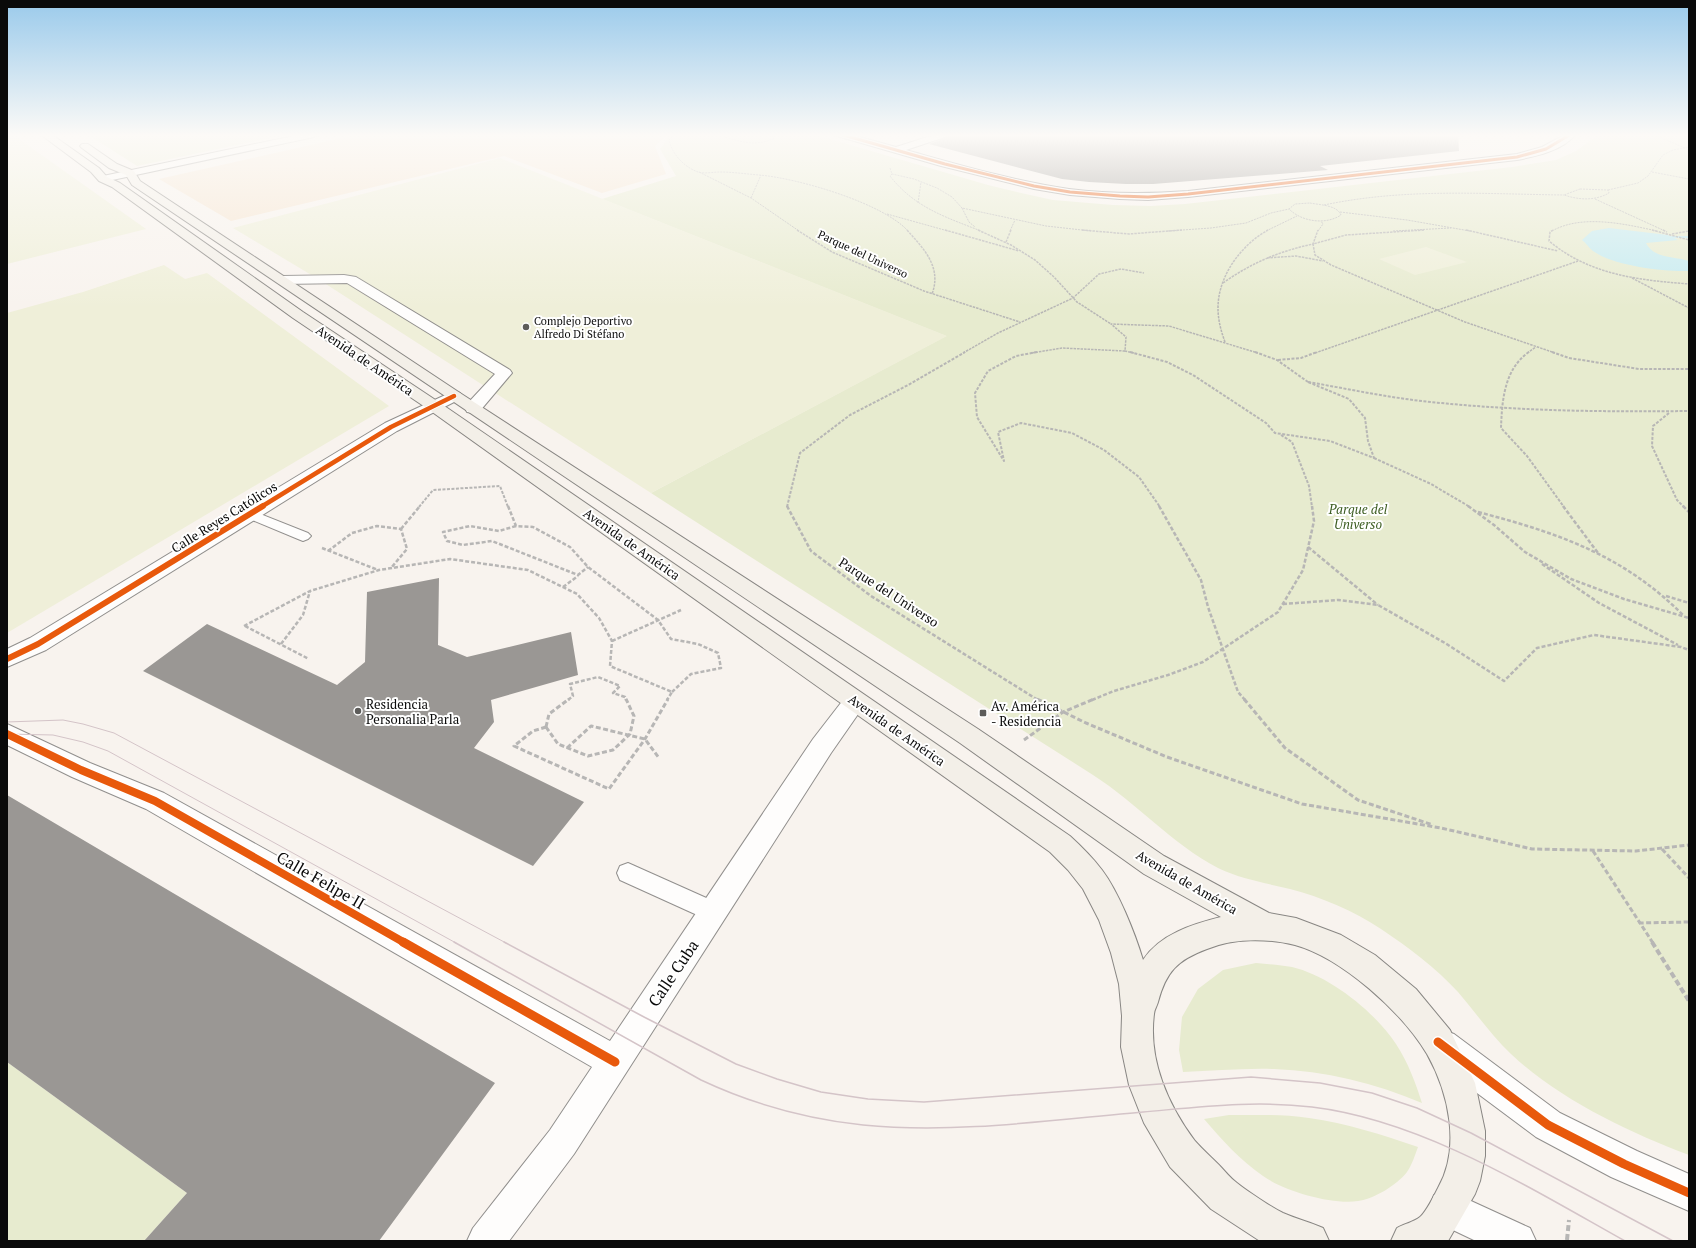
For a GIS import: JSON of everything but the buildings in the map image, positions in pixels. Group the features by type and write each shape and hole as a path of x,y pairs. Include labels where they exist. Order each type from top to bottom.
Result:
{"main road":[{"name":"Avenida de América","path":"126,192 298,315 434,406 811,668 1060,844 1078,861 1093,880 1112,916 1126,953 1135,984 1138,1016 1137,1047 1146,1085 1156,1111 1164,1124 1183,1154 1224,1196 1279,1234 1310,1241"},
{"name":"Avenida de América","path":"150,192 454,396 963,731 1154,866 1264,926"},
{"name":"Avenida de América","path":"1138,1016 1148,980 1158,964 1169,952 1186,942 1223,930 1264,926 1296,932 1330,945 1364,965 1405,1000 1438,1042 1458,1083 1468,1131 1462,1181 1433,1230"}],"street":[{"path":"1074,192 1148,197 1206,192"},
{"path":"283,280 351,280 504,372 473,408"},
{"name":"Calle Reyes Católicos","path":"7,659 38,644 391,427 454,396"},
{"name":"Calle Cuba","path":"486,1241 562,1142 816,756 855,700"},
{"name":"Calle Felipe II","path":"7,734 81,770 155,801 615,1062"},
{"path":"1438,1042 1548,1125 1624,1164 1689,1193"},
{"path":"1433,1230 1517,1241"}],"lane":[{"path":"250,514 303,536"},
{"path":"628,873 714,912"}],"path":[{"path":"751,198 754,192"},
{"path":"833,192 884,214 1021,252"},
{"path":"904,192 918,203 959,223 1006,242 1050,272 1078,303 1111,324 1126,337 1125,351"},
{"path":"918,203 920,192"},
{"path":"1324,205 1347,199 1431,192"},
{"path":"1444,192 1564,195 1574,198 1595,199 1671,234 1689,231"},
{"path":"1564,195 1570,192"},
{"path":"1595,199 1606,195 1609,192"},
{"path":"1340,212 1341,215 1336,219 1321,220 1297,216 1289,210 1290,207 1302,203 1324,205 1340,212 1407,220 1451,228 1559,251 1578,261 1611,273 1662,282 1689,284"},
{"path":"962,208 969,222 977,229"},
{"path":"884,214 905,228 928,254 935,274 935,286 932,294"},
{"path":"1225,342 1219,326 1219,302 1221,285 1229,268 1240,252 1255,238 1297,216"},
{"path":"1006,242 1015,220"},
{"path":"1321,220 1323,224 1317,232 1313,244 1315,255 1365,280 1472,325 1569,358 1639,369 1689,369"},
{"path":"1559,251 1549,241 1550,232 1561,226 1593,222 1630,225 1671,234 1689,240"},
{"path":"1221,285 1234,274 1265,258 1289,249 1313,244 1326,238 1362,233 1451,228"},
{"path":"1265,258 1296,256 1326,261"},
{"path":"1277,360 1301,358 1578,261"},
{"path":"1628,276 1689,308"},
{"path":"1111,324 1169,326 1225,342 1277,360 1308,382 1349,399 1365,418 1368,441 1374,458"},
{"path":"1536,347 1524,354 1514,366 1506,385 1502,407 1501,428 1527,456 1598,552"},
{"path":"1308,382 1430,402 1618,412 1689,411"},
{"path":"1672,412 1664,416 1653,426 1652,446 1677,500 1689,512"},
{"path":"1278,434 1330,441 1374,458 1431,484 1476,512 1494,525 1525,552 1599,603 1689,650"},
{"path":"401,529 433,490 500,486 516,526"},
{"path":"1476,512 1542,529 1598,552 1641,578 1666,596 1684,617"},
{"path":"328,551 352,534 377,526 401,529"},
{"path":"546,727 533,731 514,746 609,789 645,739 672,692 691,674 721,668 718,653 698,644 671,639 658,620 588,567 570,548 533,527 516,526 499,531 470,526 443,532 447,541 463,545 492,541 578,575"},
{"path":"391,568 407,549 401,529"},
{"path":"316,546 379,570"},
{"path":"1308,546 1378,605 1445,643 1504,682 1538,648 1594,635 1681,647"},
{"path":"1525,552 1571,579 1624,599 1689,618"},
{"path":"308,659 244,626 310,591 379,570 450,559 528,570 576,594 600,618 612,641 610,666 672,692"},
{"path":"563,587 588,567"},
{"path":"281,644 303,615 310,591"},
{"path":"1666,596 1689,603"},
{"path":"1283,604 1338,600 1378,605"},
{"path":"612,641 681,610"},
{"path":"598,677 620,686 612,693 625,697 634,716 630,734 613,750 588,756 558,744 546,727 549,714 573,696 570,684 598,677"},
{"path":"567,748 591,726 630,734 645,739 659,758"},
{"path":"1662,848 1689,878"},
{"path":"1593,850 1689,1001"},
{"path":"1640,923 1689,922"},
{"path":"1567,1240 1569,1220"}],"green space":[{"path":"7,192 94,192 146,229 7,264"},
{"path":"369,192 586,192 947,336 651,493 318,279 233,228"},
{"name":"Parque del Universo","path":"624,192 1018,192 1053,200 1113,205 1151,206 1185,204 1289,192 1689,192 1689,1155 1619,1125 1572,1100 1550,1086 1504,1047 1458,992 1431,966 1381,929 1360,916 1325,900 1302,892 1235,875 1218,868 1201,858 1185,847 1125,798 1093,775 651,493 946,336 602,199"},
{"path":"1426,247 1467,262 1415,275 1379,259"},
{"path":"164,265 185,279 207,273 389,406 7,633 7,313 83,292"},
{"path":"1256,963 1292,967 1307,972 1336,987 1364,1008 1387,1032 1396,1044 1411,1073 1422,1103 1368,1084 1312,1072 1274,1069 1240,1069 1183,1072 1179,1050 1182,1017 1198,989 1223,970"},
{"path":"7,1062 187,1193 144,1241 7,1241"},
{"path":"1229,1115 1279,1115 1323,1120 1364,1130 1418,1147 1407,1172 1385,1191 1358,1201 1347,1202 1322,1199 1295,1192 1272,1182 1263,1176 1232,1149 1204,1119"}],"sand":[{"path":"182,192 352,192 231,221"}],"water":[{"path":"1609,228 1668,235 1678,240 1646,243 1654,252 1689,261 1689,271 1653,269 1613,261 1593,251 1582,240 1592,231"}],"waterway":[{"path":"1673,237 1689,237"}],"tram line":[{"path":"7,722 63,720 114,733 506,943"},
{"path":"7,734 53,735 83,742 108,751 456,943"},
{"path":"454,942 701,1080 720,1089 780,1109 821,1119 863,1125 933,1128 1003,1125 1227,1105 1269,1104 1312,1107 1353,1114 1394,1126 1434,1141 1513,1179 1625,1241"},
{"path":"504,942 644,1017 736,1064 777,1079 821,1092 868,1099 924,1102 1251,1077 1320,1083 1372,1093 1417,1108 1471,1133 1673,1241"}],"cycle path":[{"path":"1073,192 1148,197 1204,192"},
{"path":"7,659 38,644 391,427 454,396"},
{"path":"7,734 81,770 155,801 615,1062"},
{"path":"1438,1042 1548,1125 1624,1164 1689,1193"}],"place":[{"name":"Complejo Deportivo Alfredo Di Stéfano","path":"526,327"},
{"name":"Residencia Personalia Parla","path":"358,711"},
{"name":"Av. América - Residencia","path":"983,713"}]}
